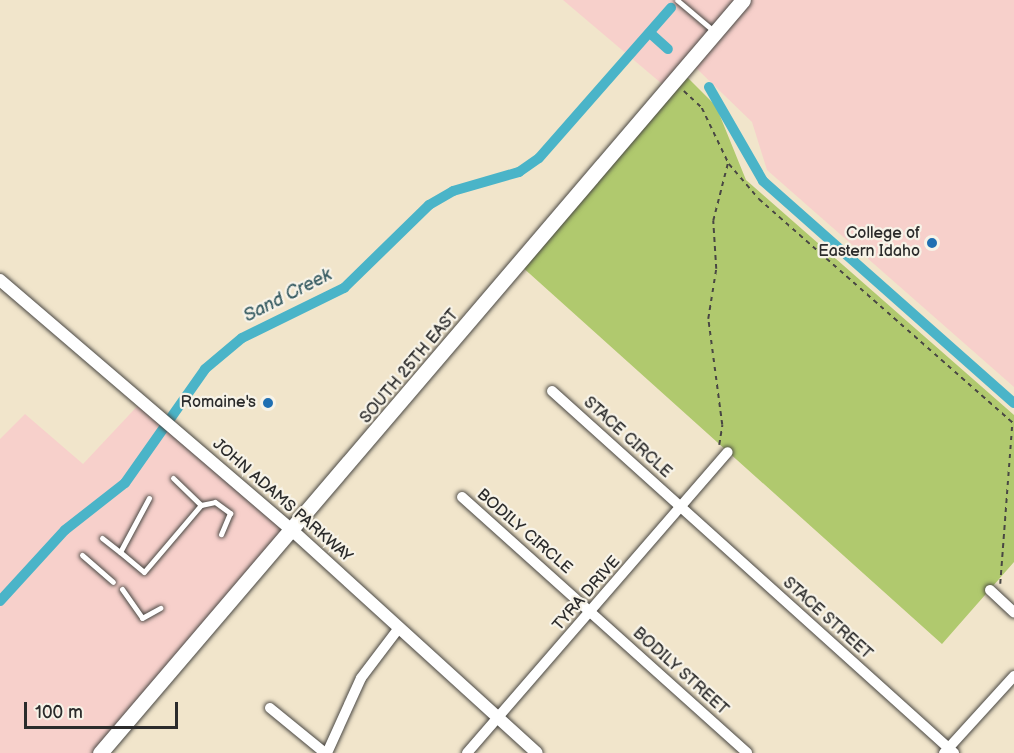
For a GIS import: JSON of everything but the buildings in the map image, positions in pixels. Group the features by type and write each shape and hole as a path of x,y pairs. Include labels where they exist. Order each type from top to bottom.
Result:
{"main road":[{"name":"SOUTH 25TH EAST","path":"100,753 294,532 743,0"}],"street":[{"name":"JOHN ADAMS PARKWAY","path":"0,280 294,532 537,753"},
{"name":"STACE CIRCLE","path":"552,391 681,506"},
{"name":"TYRA DRIVE","path":"466,753 592,612 681,506 723,448"},
{"name":"BODILY CIRCLE","path":"462,497 592,612"},
{"name":"STACE STREET","path":"681,506 949,751"},
{"path":"990,590 1014,612"},
{"name":"BODILY STREET","path":"592,612 747,753"},
{"path":"270,708 326,753 361,678 399,628"},
{"path":"949,751 1014,676"}],"lane":[{"path":"677,0 716,33"},
{"path":"173,478 201,505"},
{"path":"120,552 149,498"},
{"path":"102,538 144,572 201,505 214,502 230,513 221,534"},
{"path":"82,555 113,582"},
{"path":"122,589 142,618 160,608"}],"path":[{"path":"673,82 702,108 728,162 759,200 1013,423 1000,584"},
{"path":"723,448 708,319 716,269 713,221 728,162"}],"shaded area":[{"path":"563,0 743,0 668,89"},
{"name":"College of Eastern Idaho","path":"748,0 1014,0 1014,387 767,170 752,122 695,67"},
{"path":"144,399 294,532 100,753 0,753 0,439 25,414 83,464"}],"green space":[{"path":"682,72 716,106 746,180 1014,415 1014,562 942,644 520,265"}],"waterway":[{"name":"Sand Creek","path":"0,601 65,530 125,483 205,369 242,338 344,288 429,205 453,191 519,172 539,158 671,8"},
{"path":"650,33 668,49"},
{"path":"709,87 763,181 1014,403"}],"place":[{"name":"College of Eastern Idaho","path":"932,243"},
{"name":"Romaine's","path":"268,403"}]}
